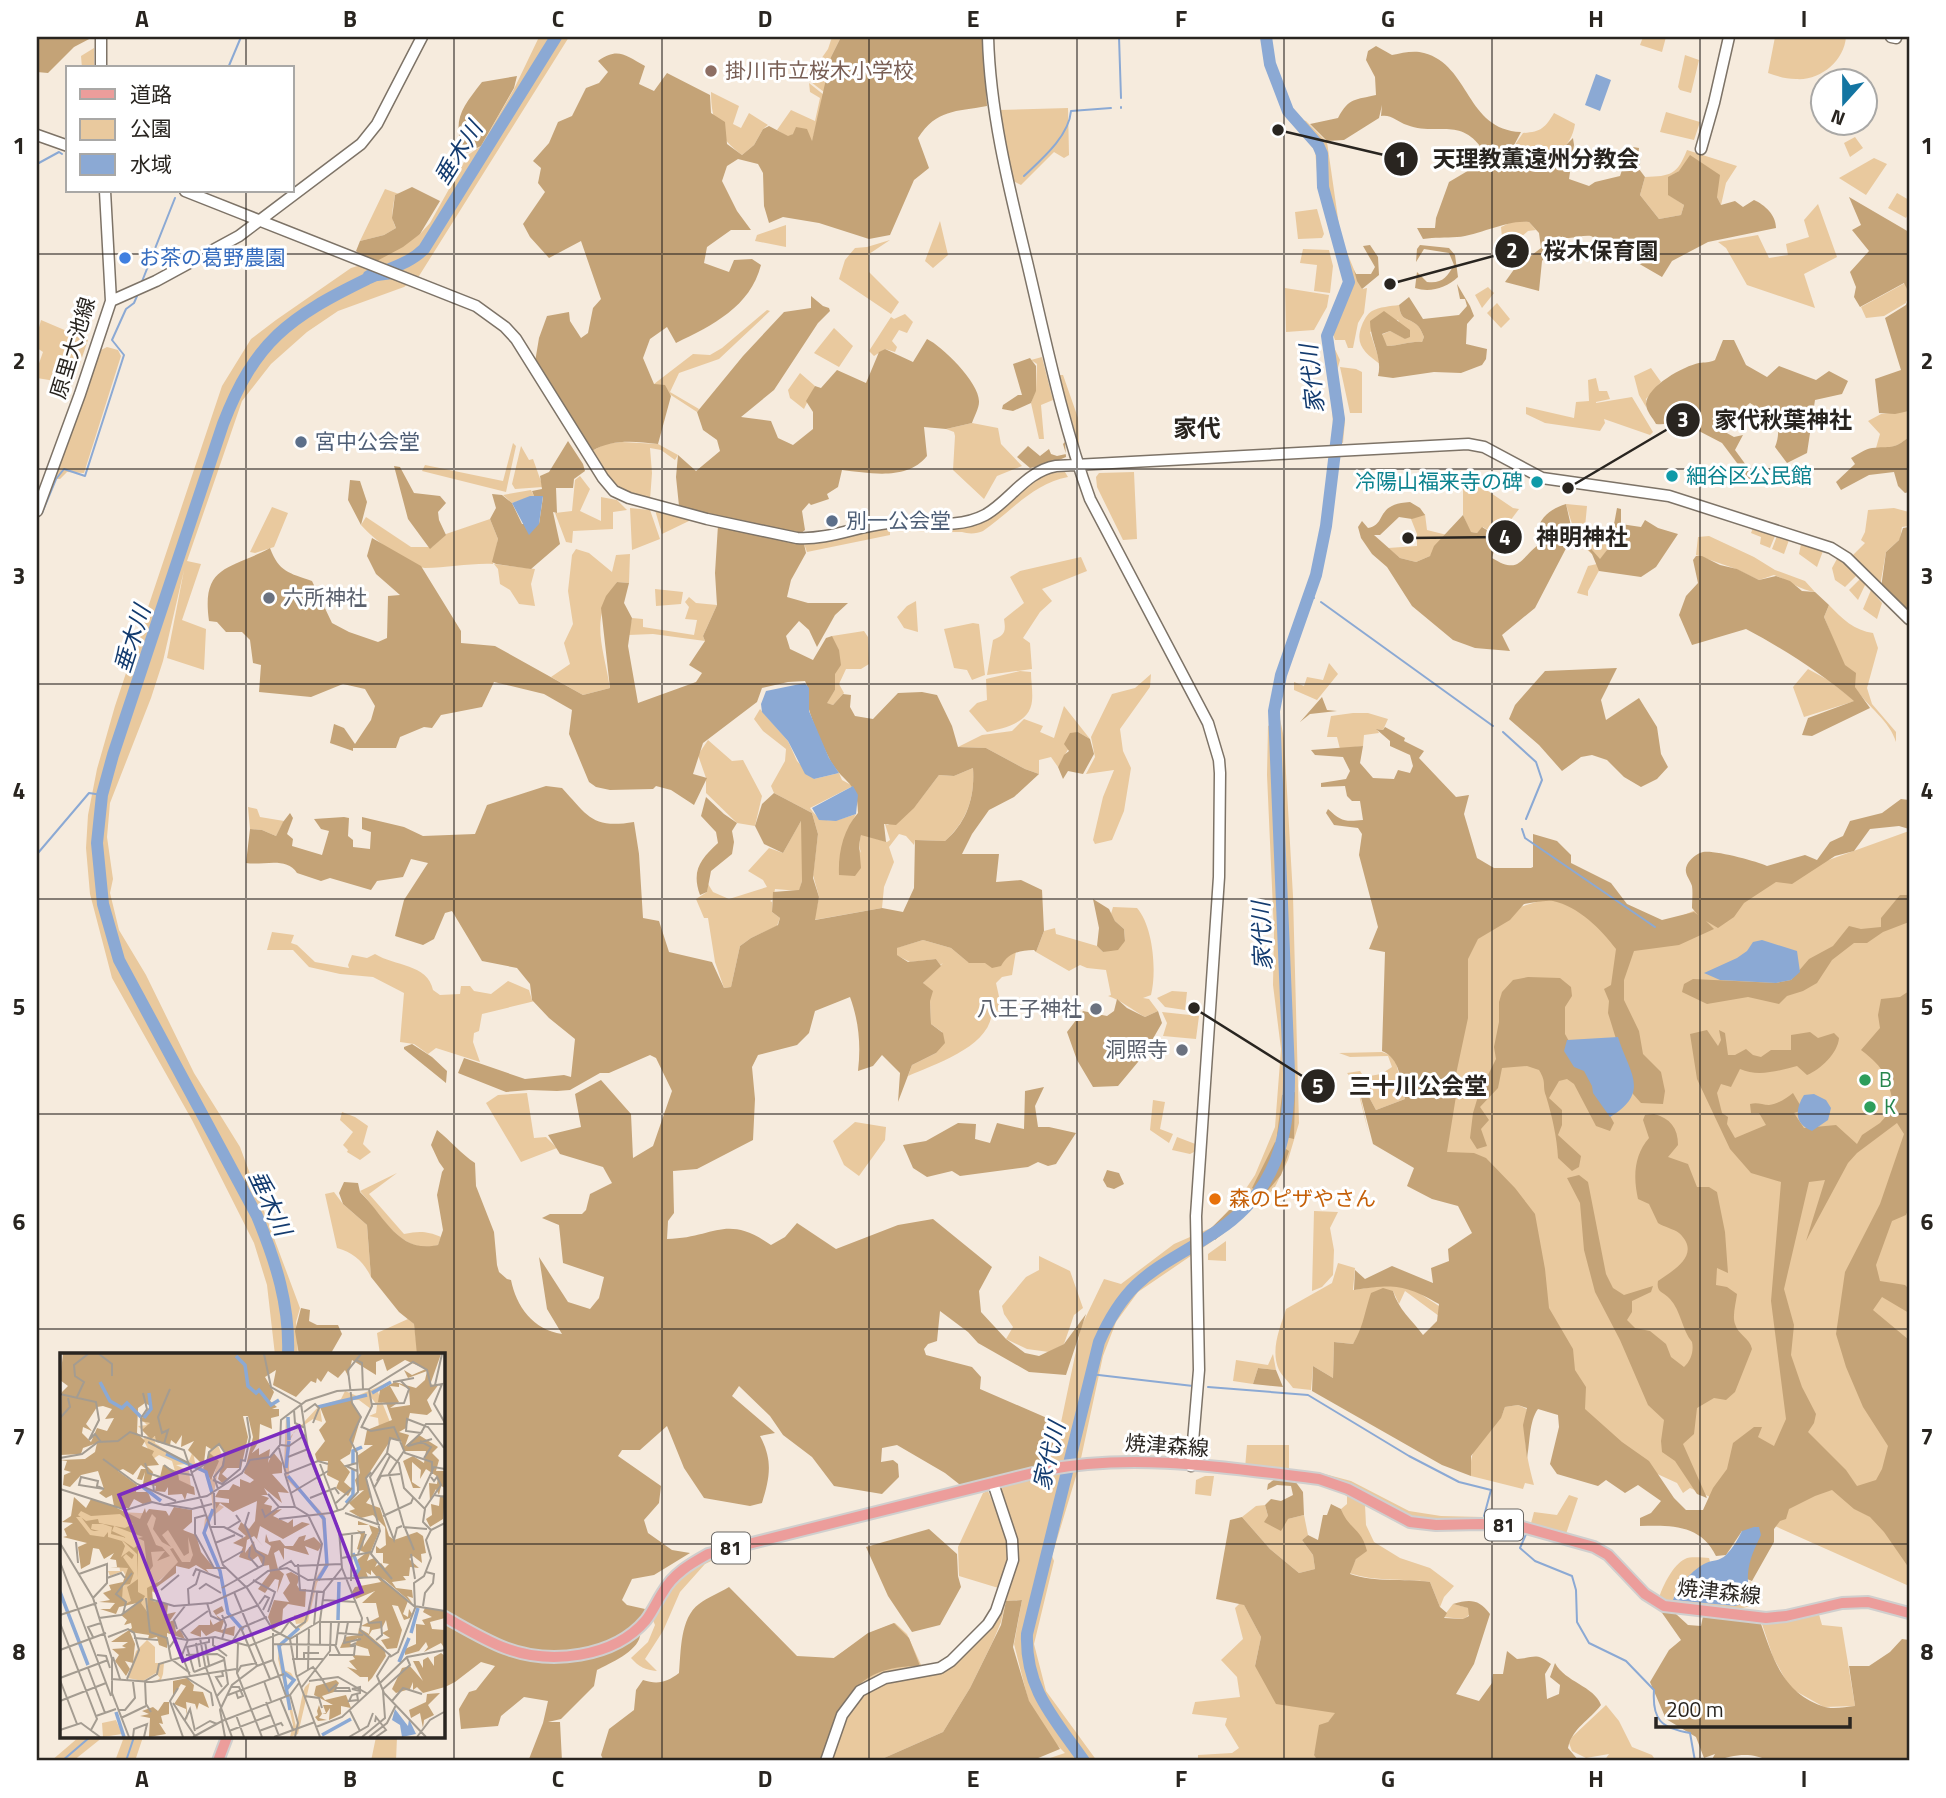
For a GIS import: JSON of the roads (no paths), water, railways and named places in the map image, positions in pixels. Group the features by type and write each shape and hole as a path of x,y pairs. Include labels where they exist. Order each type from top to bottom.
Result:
{"main road":[{"name":"焼津森線","path":"444,1617 492,1642 522,1653 568,1656 598,1650 631,1635 648,1618 672,1578 708,1554 1061,1466 1123,1461 1319,1479 1348,1489 1395,1515 1421,1524 1519,1527 1581,1542 1608,1555 1645,1594 1664,1606 1766,1618 1842,1603 1868,1602 1909,1613"},
{"path":"218,1761 227,1738"}],"street":[{"path":"101,37 101,66"},
{"path":"111,301 198,260 261,220 362,144 377,124 422,37"},
{"path":"988,37 995,112 1008,184 1077,464 1090,499 1208,723 1219,760 1219,877 1198,1186 1199,1370 1191,1466"},
{"path":"1700,149 1729,37"},
{"path":"37,135 66,145"},
{"name":"原里大池線","path":"37,512 111,301 105,192"},
{"path":"189,192 476,306 505,327 531,361 614,491 655,506 784,535 814,539 890,523 942,524 985,515 1048,467 1468,444 1484,447 1535,476 1669,496 1831,548 1847,558 1909,619"},
{"path":"826,1761 842,1715 860,1690 885,1678 940,1668 951,1661 988,1624 996,1611 1013,1560 1012,1541 993,1483"}],"water":[{"path":"1596,74 1611,80 1600,111 1585,105"},
{"path":"369,269 393,279 370,282 349,291 348,288 359,283 364,272"},
{"path":"530,496 543,496 539,524 529,535 512,503"},
{"path":"805,683 809,688 809,711 829,758 839,773 814,779 805,774 788,741 762,712 761,704 766,691"},
{"path":"853,786 858,795 856,814 836,821 819,820 812,808"},
{"path":"1762,940 1797,951 1800,972 1791,980 1776,983 1720,980 1704,973 1737,958 1747,951 1753,942"},
{"path":"1618,1037 1634,1080 1634,1090 1623,1108 1610,1117 1593,1093 1584,1071 1574,1067 1564,1051 1567,1040"},
{"path":"1814,1094 1826,1100 1831,1108 1828,1120 1812,1131 1799,1120 1798,1111 1804,1095"},
{"path":"1759,1527 1761,1535 1750,1563 1746,1603 1735,1606 1673,1600 1691,1574 1706,1563 1724,1557 1742,1531"}],"waterway":[{"path":"229,66 241,37"},
{"name":"垂木川","path":"288,1353 287,1319 280,1284 257,1216 119,960 103,904 97,843 102,795 223,424 248,372 278,335 316,306 411,259 424,249 556,37"},
{"path":"1119,37 1121,98"},
{"name":"家代川","path":"1084,1761 1052,1716 1036,1687 1031,1671 1027,1634 1099,1342 1110,1319 1134,1287 1148,1275 1217,1231 1253,1199 1275,1162 1282,1141 1289,1096 1274,711 1281,675 1316,575 1326,526 1339,419 1327,336 1349,282 1323,187 1322,154 1318,145 1288,111 1270,64 1266,37"},
{"path":"1024,176 1060,138 1071,111 1111,108"},
{"path":"37,164 59,152 62,154"},
{"path":"141,284 175,198"},
{"path":"42,513 56,479 64,469 85,476 124,355 112,340 126,309 134,303 137,296"},
{"name":"家代川","path":"1309,597 1314,598"},
{"path":"1321,602 1493,726"},
{"path":"1503,732 1536,762 1542,780 1526,819"},
{"path":"38,853 89,793 102,795"},
{"path":"1522,829 1525,838 1655,927"},
{"path":"1090,1374 1193,1386"},
{"path":"1208,1387 1308,1395 1409,1456 1459,1482 1491,1490 1484,1516 1488,1517"},
{"path":"1527,1532 1520,1548 1535,1561 1572,1576 1576,1590 1577,1622 1589,1643 1626,1661 1654,1690 1655,1709 1660,1721 1690,1733 1695,1761"},
{"path":"62,1761 89,1738"},
{"path":"126,1761 134,1738"}],"place":[{"name":"掛川市立桜木小学校","path":"711,71"},
{"name":"天理教薫遠州分教会","path":"1278,130"},
{"name":"お茶の葛野農園","path":"125,258"},
{"name":"桜木保育園","path":"1390,284"},
{"name":"宮中公会堂","path":"301,442"},
{"name":"細谷区公民館","path":"1672,476"},
{"name":"冷陽山福来寺の碑","path":"1537,482"},
{"name":"家代秋葉神社","path":"1568,488"},
{"name":"別一公会堂","path":"832,521"},
{"name":"神明神社","path":"1408,538"},
{"name":"六所神社","path":"269,598"},
{"name":"三十川公会堂","path":"1194,1008"},
{"name":"八王子神社","path":"1096,1009"},
{"name":"洞照寺","path":"1182,1050"},
{"name":"B","path":"1865,1080"},
{"name":"K","path":"1870,1107"},
{"name":"森のピザやさん","path":"1215,1199"}],"district":[{"name":"家代","path":"1197,429"}]}
